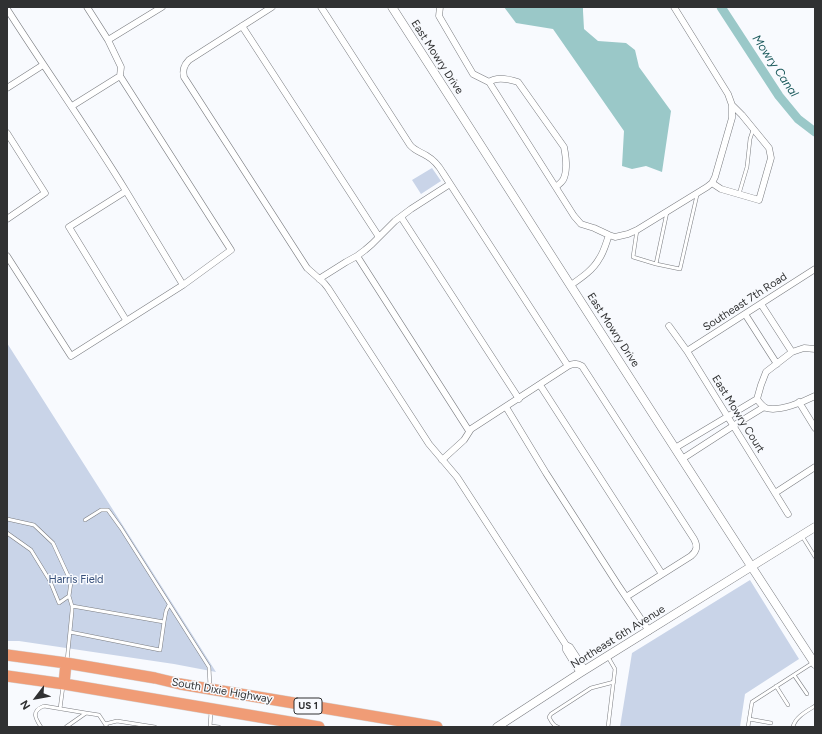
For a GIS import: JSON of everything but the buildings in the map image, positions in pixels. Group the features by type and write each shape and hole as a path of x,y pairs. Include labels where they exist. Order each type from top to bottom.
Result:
{"highway":[{"name":"South Dixie Highway","path":"7,655 66,663 155,678 180,684 437,727"},
{"path":"64,684 66,663"},
{"name":"South Dixie Highway","path":"7,676 64,684 304,726 319,727"}],"street":[{"path":"7,256 70,356 182,285 231,250 120,76 121,67 108,40 87,7"},
{"path":"108,40 162,7"},
{"path":"272,7 189,60 184,68 186,80 305,264 311,272 328,288 429,444 459,481 566,645 566,650 583,672"},
{"path":"321,7 412,148 415,151 428,156 435,162 568,366"},
{"name":"East Mowry Drive","path":"392,7 814,663"},
{"path":"440,7 439,16 474,74 489,82 574,216 581,224 615,237 637,230 712,183 715,178 732,118 732,105 728,94 674,7"},
{"path":"7,9 43,65 72,106 126,191 182,285"},
{"path":"242,26 379,237"},
{"path":"7,88 43,65"},
{"path":"72,106 120,76"},
{"path":"489,82 492,80 506,79 518,82 564,147 566,169 563,179 556,187"},
{"path":"712,183 721,189 759,200 771,158 769,148 732,105"},
{"path":"7,133 45,193 7,219"},
{"path":"319,279 357,256 401,217 450,184"},
{"path":"126,191 70,227 126,320"},
{"path":"401,217 519,399"},
{"path":"571,285 581,278 600,259 609,235"},
{"path":"357,256 469,431"},
{"name":"Southeast 7th Road","path":"687,351 815,269"},
{"path":"761,304 792,352"},
{"path":"745,314 777,364"},
{"name":"East Mowry Court","path":"669,326 687,351 788,514"},
{"path":"675,448 757,399 760,386 766,372 792,352 804,348 815,349"},
{"path":"442,460 464,440 474,426 519,399 568,366 572,364 582,366 696,542 696,550 693,554 626,596"},
{"path":"540,385 662,574"},
{"path":"757,399 764,407 777,409 815,396"},
{"path":"799,402 815,428"},
{"path":"506,407 542,467 649,631"},
{"path":"682,459 764,407"},
{"path":"775,493 815,466"},
{"name":"Northeast 6th Avenue","path":"497,727 815,527"}],"lane":[{"path":"739,194 747,167 750,139 753,129"},
{"path":"637,230 633,258 680,269 698,193"},
{"path":"656,264 667,212"},
{"path":"85,520 101,510 108,510 209,666 210,689"},
{"path":"7,519 34,525 53,543 71,582 69,596 72,606 66,663"},
{"path":"7,533 31,550 50,581 59,603 69,596"},
{"path":"802,535 815,557"},
{"path":"70,632 160,650 166,611 169,605"},
{"path":"72,606 164,622"},
{"path":"608,657 615,669 608,727"},
{"path":"748,727 752,702 814,663"},
{"path":"794,675 807,694"},
{"path":"558,727 555,726 548,717 551,714 591,688 614,682"},
{"path":"60,708 64,684"},
{"path":"776,686 788,705"},
{"path":"41,727 35,715 36,711 44,706 99,715 106,725 117,721 155,727"},
{"path":"793,727 794,723 800,716 815,706"},
{"path":"212,709 210,726 219,727"},
{"path":"66,727 86,714"},
{"path":"749,719 772,723"}],"green space":[{"path":"432,168 441,181 421,194 412,180"},
{"name":"Harris Field","path":"7,343 216,672 174,664 19,641 7,641"},
{"path":"750,580 799,659 745,694 740,727 620,727 632,653"}],"shaded area":[{"path":"504,7 583,7 584,29 598,41 626,43 635,50 639,67 671,111 662,172 646,166 632,169 622,166 624,131 553,29 516,23"}],"waterway":[{"name":"Mowry Canal","path":"721,7 779,96 798,119 815,132"}]}
